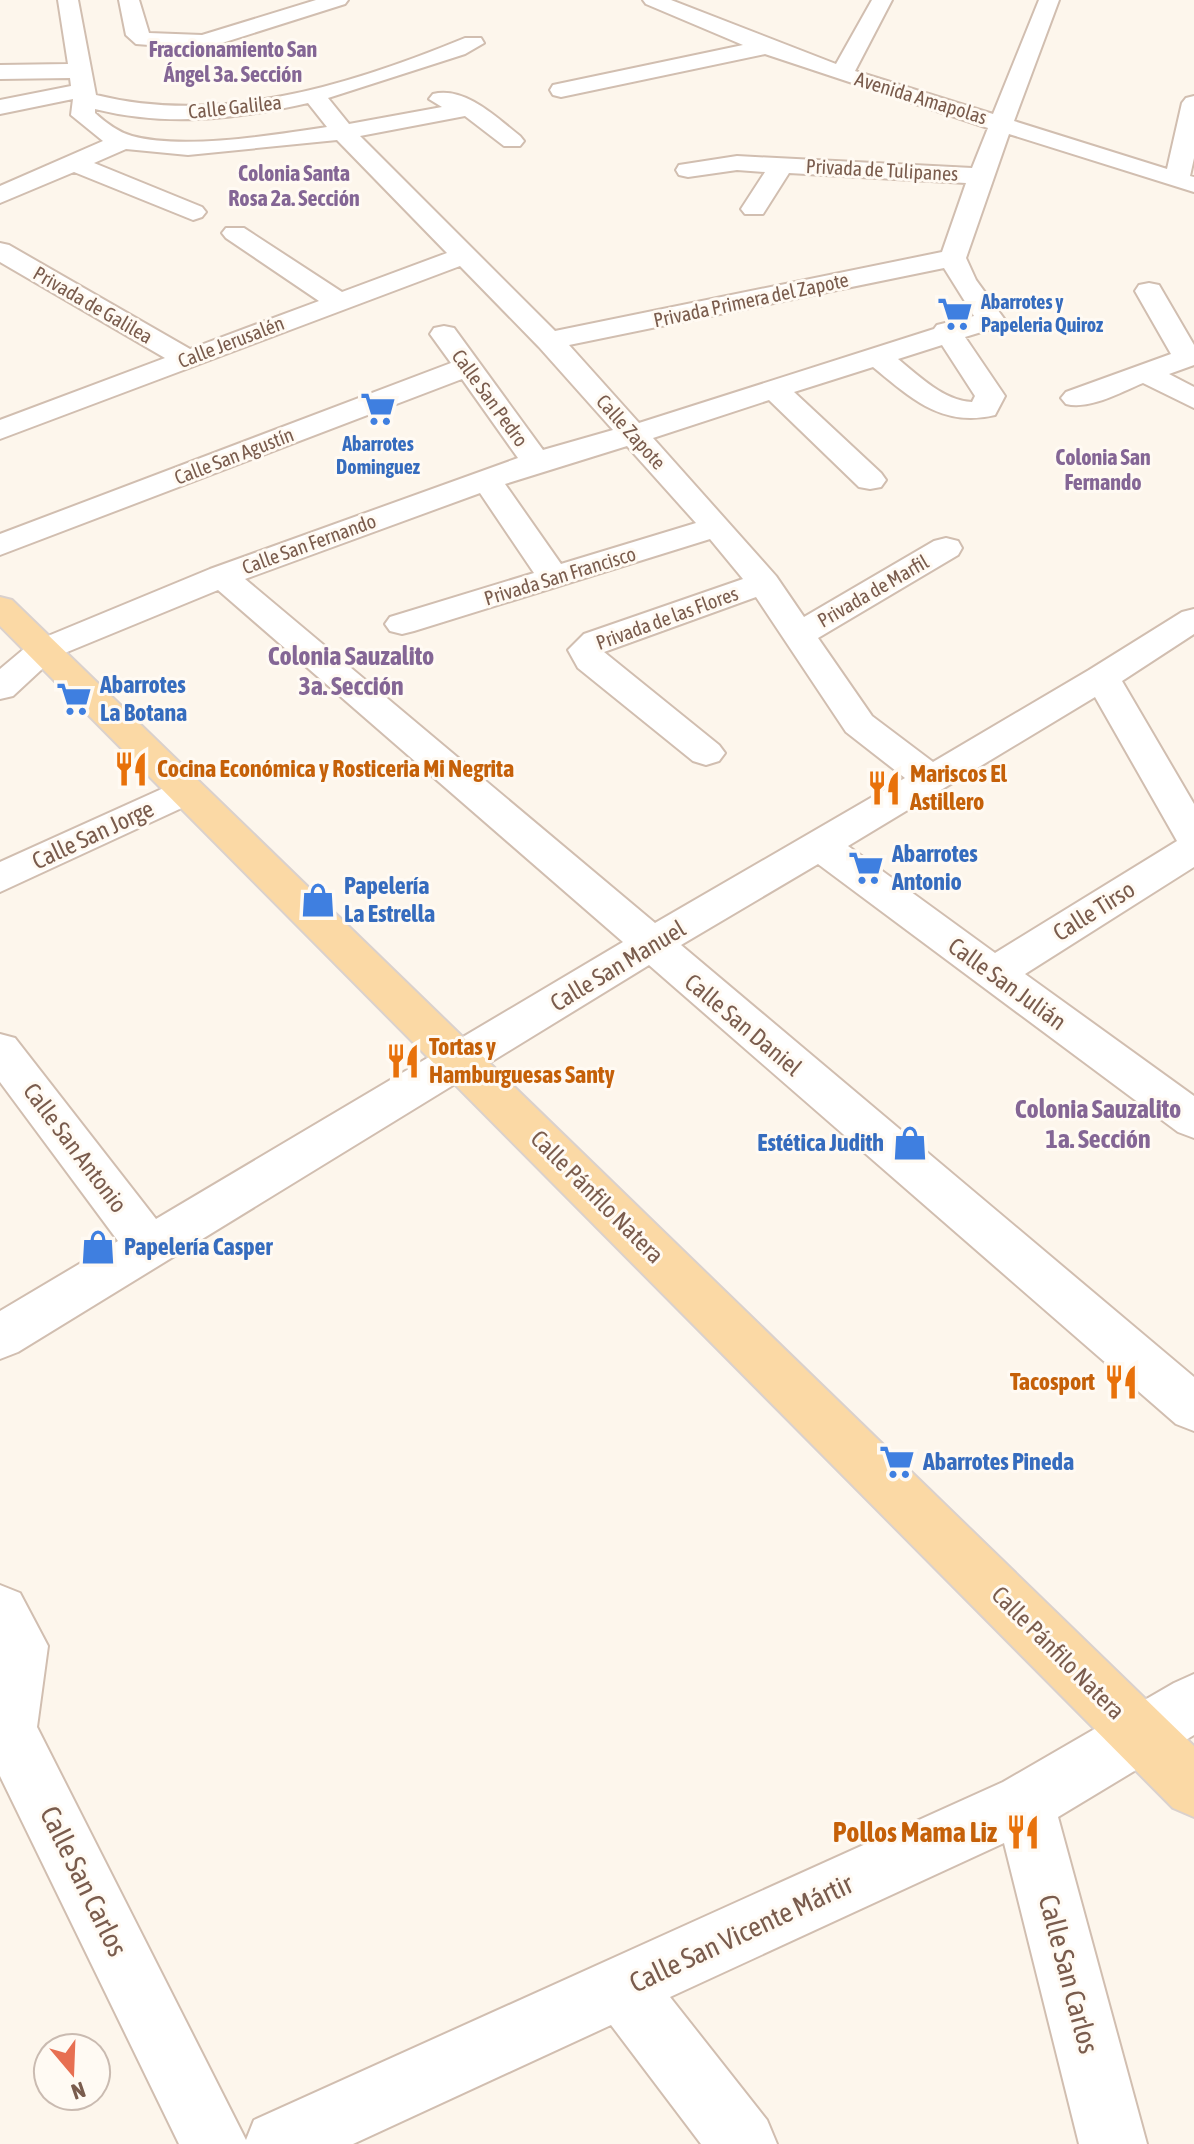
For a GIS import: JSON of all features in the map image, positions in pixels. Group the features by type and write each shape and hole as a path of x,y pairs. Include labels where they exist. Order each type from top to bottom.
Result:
{"main road":[{"name":"Calle Pánfilo Natera","path":"0,607 1194,1787"}],"street":[{"path":"68,0 82,87"},
{"path":"129,0 137,35 144,39 203,42 308,4 338,0"},
{"name":"Avenida Amapolas","path":"653,0 766,47 842,74 1186,182"},
{"path":"842,74 882,0"},
{"path":"953,258 1049,0"},
{"name":"Calle Galilea","path":"82,87 83,115 104,134 155,148 263,108 433,60 473,43"},
{"path":"561,90 766,47"},
{"path":"0,72 82,87"},
{"path":"348,86 416,92 470,108 512,141"},
{"path":"0,107 82,87"},
{"name":"Calle Galilea","path":"82,87 111,107 157,114 185,131 344,133 470,108"},
{"name":"Calle Zapote","path":"313,95 344,133 549,341 717,527 764,583 859,724 932,780"},
{"path":"1186,182 1194,103"},
{"path":"2,193 124,141"},
{"path":"73,163 193,212"},
{"name":"Privada de Tulipanes","path":"688,170 737,163 981,176"},
{"name":"Privada de Tulipanes","path":"754,209 782,164"},
{"path":"235,233 339,302"},
{"name":"Privada de Galilea","path":"0,251 187,359"},
{"name":"Calle Jerusalén","path":"0,430 463,256"},
{"name":"Calle San Fernando","path":"0,688 43,650 222,576 536,462 634,434 947,331 991,320 963,281 953,258"},
{"name":"Privada Primera del Zapote","path":"549,341 953,258"},
{"path":"1076,398 1190,356 1149,291"},
{"path":"875,355 943,405 963,414 984,409 990,396 947,331"},
{"name":"Calle San Pedro","path":"444,334 536,462"},
{"name":"Calle San Agustín","path":"0,545 467,367"},
{"path":"1144,372 1194,399"},
{"path":"774,389 870,480"},
{"path":"486,479 555,579"},
{"name":"Privada San Francisco","path":"402,624 717,527"},
{"name":"Privada de Marfil","path":"800,634 946,548"},
{"name":"Calle San Daniel","path":"222,576 1194,1408"},
{"name":"Privada de las Flores","path":"706,753 590,660 585,650 596,641 764,583"},
{"name":"Calle San Manuel","path":"0,1337 650,945 1102,678 1194,619"},
{"path":"1102,678 1194,837"},
{"name":"Calle San Jorge","path":"0,878 186,791"},
{"name":"Calle San Julián","path":"821,846 1194,1120"},
{"name":"Calle Tirso","path":"993,974 1194,849"},
{"name":"Calle San Antonio","path":"0,1050 150,1247"},
{"name":"Calle San Carlos","path":"0,1612 20,1646 8,1730 214,2144"},
{"name":"Calle San Vicente Mártir","path":"278,2144 1024,1803 1194,1703"},
{"name":"Calle San Carlos","path":"1024,1803 1113,2144"},
{"path":"622,1987 743,2144"}],"place":[{"name":"Abarrotes y Papeleria Quiroz","path":"955,314"},
{"name":"Abarrotes Dominguez","path":"378,409"},
{"name":"Abarrotes La Botana","path":"74,699"},
{"name":"Cocina Económica y Rosticeria Mi Negrita","path":"131,769"},
{"name":"Mariscos El Astillero","path":"884,788"},
{"name":"Abarrotes Antonio","path":"866,868"},
{"name":"Papelería La Estrella","path":"318,900"},
{"name":"Tortas y Hamburguesas Santy","path":"403,1061"},
{"name":"Estética Judith","path":"910,1143"},
{"name":"Papelería Casper","path":"98,1247"},
{"name":"Tacosport","path":"1121,1382"},
{"name":"Abarrotes Pineda","path":"897,1462"},
{"name":"Pollos Mama Liz","path":"1023,1832"}],"district":[{"name":"Fraccionamiento San Ángel 3a. Sección","path":"233,62"},
{"name":"Colonia Santa Rosa 2a. Sección","path":"294,186"},
{"name":"Colonia San Fernando","path":"1103,470"},
{"name":"Colonia Sauzalito 3a. Sección","path":"351,671"},
{"name":"Colonia Sauzalito 1a. Sección","path":"1098,1124"}]}
